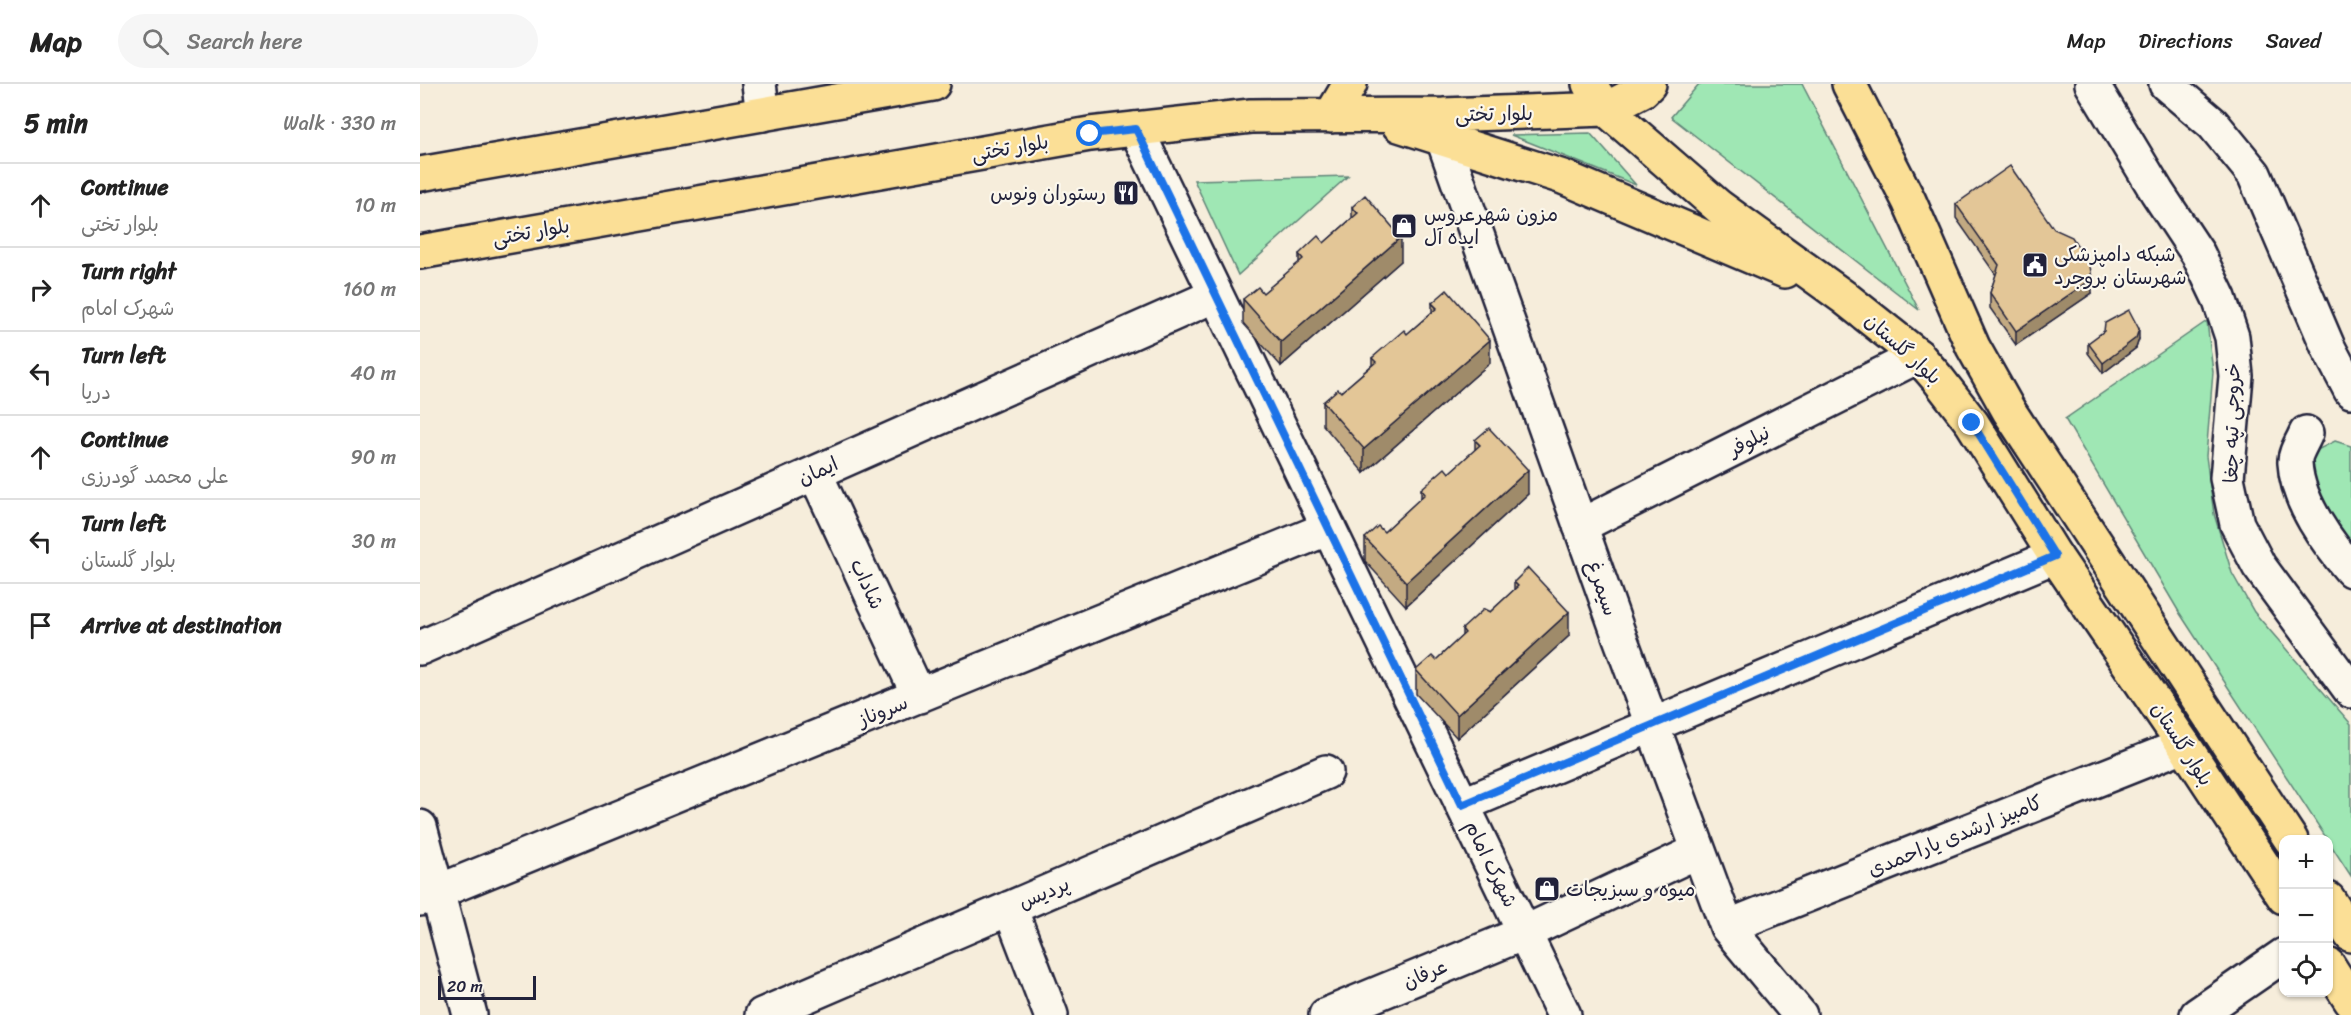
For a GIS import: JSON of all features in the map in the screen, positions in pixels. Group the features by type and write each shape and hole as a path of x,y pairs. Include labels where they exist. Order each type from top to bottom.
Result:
{"main road":[{"path":"420,174 761,99 933,84"},
{"path":"1331,116 1350,84"},
{"path":"1598,97 1643,90 1649,84"},
{"name":"بلوار گلستان","path":"1849,84 1909,201 1973,347 2009,411 2288,835"},
{"name":"بلوار تختی","path":"420,252 1090,134 1251,116 1534,113 1598,97"},
{"name":"بلوار گلستان","path":"1598,97 1719,207 1845,298 1918,356 1938,379 1972,423 2055,556 2184,745 2279,891"},
{"path":"1368,115 1563,177 1845,298"},
{"path":"2333,907 2351,935"},
{"path":"2333,973 2351,1001"}],"street":[{"name":"خروجی تپه چغا","path":"2092,84 2157,192 2198,254 2219,298 2232,337 2236,376 2227,478 2237,524 2259,566 2351,691"},
{"path":"2166,84 2213,124 2254,174 2328,347 2351,391"},
{"name":"شهرک امام","path":"1136,129 1564,1015"},
{"name":"سیمرغ","path":"1443,139 1580,526 1726,927 1800,1015"},
{"name":"ایمان","path":"420,648 1216,295"},
{"name":"نیلوفر","path":"1580,526 1918,356"},
{"path":"2306,433 2294,461 2299,484 2321,533 2351,570"},
{"name":"شاداب","path":"815,473 919,696"},
{"name":"سروناز","path":"429,896 1329,528"},
{"path":"1462,805 2055,556"},
{"name":"کامبیز ارشدی یاراحمدی","path":"1726,927 2184,745"},
{"name":"پردیس","path":"762,1015 1326,772"},
{"path":"420,826 429,896 470,1015"},
{"name":"عرفان","path":"1326,1015 1524,933 1698,851"},
{"path":"1010,908 1051,1015"},
{"path":"2197,1015 2279,958"}],"green space":[{"path":"1699,84 1802,84 1919,310 1671,117"},
{"path":"1590,133 1636,185 1511,135"},
{"path":"1348,176 1238,275 1194,180"},
{"path":"2207,321 2213,372 2206,456 2214,514 2232,573 2254,612 2351,724 2351,876 2333,848 2333,835 2324,835 2179,612 2065,419"},
{"path":"2335,441 2351,446 2351,554 2311,483 2311,458 2317,450"}],"building":[{"name":"شبکه دامپزشکی شهرستان بروجرد","path":"2010,166 2054,229 2072,237 2090,266 2092,279 2016,331 1990,293 1999,265 1956,204"},
{"path":"1365,195 1401,237 1281,342 1243,299 1258,287 1263,293 1303,259 1299,254 1318,236 1324,243 1358,213 1352,207"},
{"path":"1447,290 1490,340 1364,449 1323,402 1338,389 1341,392 1376,362 1372,358 1404,330 1407,334 1437,308 1432,303"},
{"path":"2129,310 2139,329 2136,338 2103,363 2088,343 2104,331 2105,323"},
{"path":"1489,428 1528,470 1406,582 1365,538 1378,526 1384,532 1425,494 1421,489 1445,468 1449,473 1480,445 1475,440"},
{"path":"1528,568 1569,612 1457,715 1416,670 1432,656 1436,660 1465,633 1462,629 1484,609 1490,612 1518,586 1514,582"}],"place":[{"name":"رستوران ونوس","path":"1126,193"},
{"name":"مزون شهرعروس ایده آل","path":"1404,226"},
{"name":"شبکه دامپزشکی شهرستان بروجرد","path":"2035,265"},
{"name":"میوه و سبزیجات","path":"1547,889"}],"route":[{"path":"1090,134 1136,129 1462,805 2055,556 1972,423"}]}
